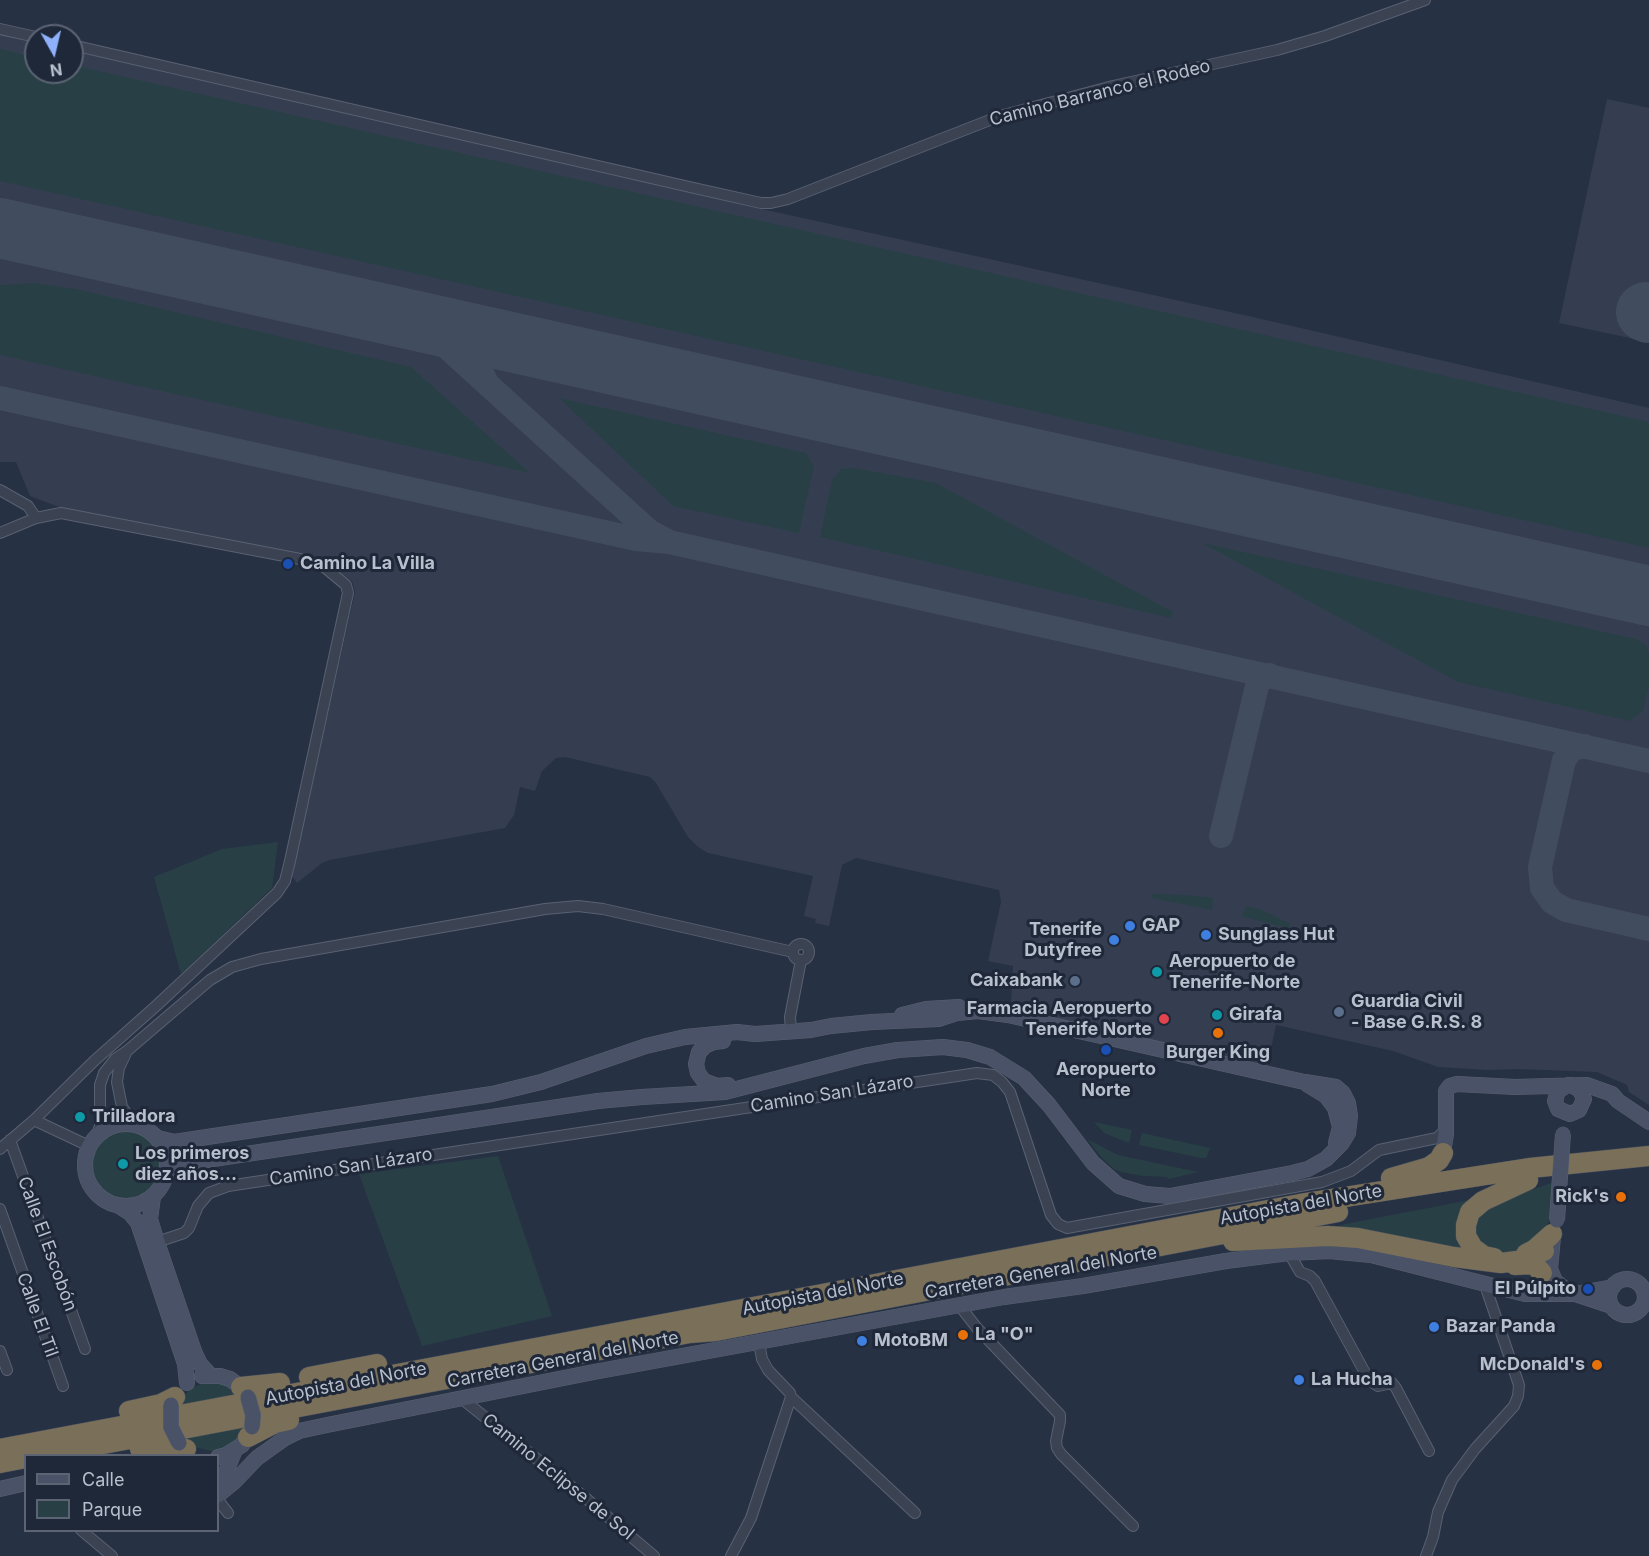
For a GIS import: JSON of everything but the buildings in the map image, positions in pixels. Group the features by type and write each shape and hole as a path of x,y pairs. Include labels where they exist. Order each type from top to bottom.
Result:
{"highway":[{"path":"1300,1204 1324,1194 1422,1169 1439,1160 1443,1153"},
{"name":"Autopista del Norte","path":"0,1449 1300,1204 1530,1168 1649,1156"},
{"name":"Autopista del Norte","path":"45,1454 1454,1190 1649,1167"},
{"path":"1528,1180 1483,1200 1470,1212 1466,1225 1466,1236 1473,1248 1484,1256 1497,1258 1527,1254 1552,1235"},
{"path":"1179,1243 1328,1236 1359,1238 1454,1257 1501,1263 1524,1260 1552,1235"},
{"path":"1454,1257 1463,1262 1486,1266 1534,1264 1542,1273"},
{"path":"245,1392 490,1344 614,1323 646,1327"},
{"path":"245,1438 275,1423 589,1362 691,1340 716,1330"},
{"path":"0,1435 151,1407 178,1395"},
{"path":"111,1454 158,1446 190,1451"},
{"path":"0,1463 24,1458"},
{"path":"0,1475 24,1470"}],"main road":[{"path":"190,1451 171,1427 185,1364 138,1223 130,1213 108,1202 92,1188 85,1167 85,1156 93,1141 114,1126 134,1124 143,1127 158,1138 174,1142 492,1094 541,1082 654,1044 701,1036 737,1032 755,1034 872,1022 926,1009 979,1006 1013,1017"},
{"path":"167,1172 180,1164 598,1101 714,1094 889,1052 930,1047 956,1048 990,1057 1024,1078 1049,1105 1093,1163 1119,1186 1155,1196 1196,1192 1308,1169 1329,1156 1339,1134 1337,1114 1326,1096 1303,1081 978,1011 957,1013 939,1019 872,1022"},
{"path":"746,1086 717,1086 708,1083 698,1073 696,1060 699,1052 709,1044 738,1040 755,1034"},
{"path":"1443,1153 1447,1088 1461,1084 1515,1087 1594,1086 1612,1095 1649,1122"},
{"path":"1584,1103 1582,1093 1578,1088 1569,1085 1560,1088 1555,1098 1558,1109 1566,1113 1576,1112 1584,1103 1605,1098 1618,1101"},
{"path":"1566,1113 1550,1269 1554,1281 1575,1294"},
{"path":"158,1138 166,1154 167,1172 153,1197 150,1219 194,1351 200,1364 210,1375"},
{"path":"119,1206 137,1205 153,1197"},
{"path":"1525,1294 1538,1283 1552,1235"},
{"name":"Carretera General del Norte","path":"219,1492 235,1481 268,1449 299,1431 462,1398 959,1305 1226,1261 1288,1253 1329,1251 1371,1255 1525,1294 1550,1296 1613,1287"},
{"path":"1542,1273 1550,1296"},
{"path":"1634,1280 1647,1290 1644,1305 1631,1315 1620,1314 1611,1306 1609,1296 1613,1287 1621,1280 1634,1280 1649,1273"},
{"name":"Carretera General del Norte","path":"1575,1294 1611,1306"},
{"path":"178,1395 197,1377 210,1375 230,1379 245,1392 253,1415 245,1438 219,1491"},
{"path":"219,1456 245,1438"},
{"path":"0,1489 24,1484"}],"street":[{"name":"Camino Barranco el Rodeo","path":"84,48 761,203 780,201 1000,116 1113,86 1277,50 1325,36 1425,0"},
{"path":"0,29 24,34"},
{"path":"0,490 28,506 36,518"},
{"path":"0,533 36,518 62,513 300,559 323,566 346,585 348,593 285,881 277,893 216,952 0,1149"},
{"path":"34,1120 93,1141 100,1126 100,1085 104,1073 115,1059 193,993 232,968 261,958 545,909 578,906 603,909 797,956 790,1017 791,1031"},
{"path":"127,1051 119,1068 117,1082 122,1107 134,1124"},
{"name":"Camino San Lázaro","path":"158,1242 184,1233 189,1228 198,1206 209,1193 228,1186 977,1073 993,1075 1010,1092 1051,1215 1058,1224 1067,1227 1322,1182 1351,1170 1379,1150 1437,1138 1446,1130"},
{"name":"Calle El Escobón","path":"10,1140 85,1349"},
{"path":"1422,1142 1435,1145 1443,1153"},
{"name":"Calle El Til","path":"0,1209 63,1386"},
{"path":"1288,1253 1299,1272 1310,1276 1315,1281 1369,1380 1378,1386 1392,1383 1396,1388 1429,1451"},
{"path":"1426,1556 1438,1512 1452,1480 1475,1449 1514,1406 1518,1396 1519,1385 1485,1285"},
{"path":"1494,1309 1502,1290"},
{"path":"959,1305 977,1328 1060,1415 1056,1441 1060,1455 1133,1526"},
{"path":"759,1343 762,1359 768,1371 790,1393 791,1397 915,1513"},
{"path":"0,1351 7,1370"},
{"path":"731,1556 751,1518 791,1397"},
{"name":"Camino Eclipse de Sol","path":"462,1398 654,1556"},
{"path":"219,1501 228,1513"},
{"path":"83,1532 112,1556"}],"shaded area":[{"path":"0,35 24,40 24,84 84,84 84,54 712,198 1244,315 1649,408 1649,1105 1629,1092 1627,1085 1597,1072 1438,1067 1393,1051 1276,1025 1265,1077 1010,1020 1013,966 988,961 1001,902 999,890 856,858 842,865 829,926 815,923 816,919 804,916 813,876 708,853 688,837 656,783 650,777 565,757 556,758 542,771 535,791 520,787 514,815 505,828 330,860 322,863 297,883 292,876 355,592 352,581 324,560 59,507 30,496 16,462 0,462"},
{"path":"1607,99 1649,108 1649,342 1559,323"}],"green space":[{"path":"0,49 24,54 24,84 84,84 84,68 1649,422 1649,548 0,181"},
{"path":"34,283 76,289 411,367 530,473 0,355 0,285"},
{"path":"559,398 806,453 814,466 799,533 673,506"},
{"path":"854,468 936,483 1173,612 1171,618 820,537 832,480 841,469"},
{"path":"1202,543 1636,639 1646,645 1649,654 1649,686 1643,711 1630,721 1458,682"},
{"path":"278,842 272,888 181,974 154,877 222,849"},
{"path":"1152,894 1213,898 1212,910 1152,898"},
{"path":"1245,906 1260,909 1289,923 1290,929 1241,916"},
{"path":"1094,1122 1132,1130 1129,1143 1104,1133"},
{"path":"119,1130 133,1130 145,1135 155,1145 160,1164 155,1183 145,1193 133,1198 119,1198 107,1193 97,1183 92,1171 92,1157 97,1145 107,1135"},
{"path":"1142,1133 1210,1148 1206,1158 1201,1158 1139,1145"},
{"path":"1087,1139 1118,1155 1198,1172 1169,1179 1121,1172 1102,1158"},
{"path":"498,1156 552,1316 422,1346 359,1174"},
{"path":"1554,1182 1552,1215 1544,1232 1520,1251 1493,1253 1481,1245 1473,1231 1476,1218 1491,1204"},
{"path":"1475,1199 1472,1254 1323,1231 1345,1224"},
{"path":"206,1382 226,1385 234,1389 240,1397 178,1409 180,1401 190,1389"},
{"path":"245,1423 237,1439 220,1450 211,1451 195,1447 183,1435"}],"taxiway":[{"path":"364,309 419,329 441,342 649,531 668,541"},
{"path":"487,383 481,371 481,357 485,350 491,344 511,342"},
{"path":"0,398 636,539 669,542 1649,761"},
{"path":"1221,836 1257,686 1259,681 1269,675"},
{"path":"1585,746 1572,749 1564,760 1540,867 1542,888 1552,902 1566,910 1649,929"}],"runway":[{"path":"0,228 1649,596"}],"place":[{"name":"Camino La Villa","path":"288,564"},
{"name":"GAP","path":"1130,926"},
{"name":"Sunglass Hut","path":"1206,935"},
{"name":"Tenerife Dutyfree","path":"1114,940"},
{"name":"Aeropuerto de Tenerife-Norte","path":"1157,972"},
{"name":"Caixabank","path":"1075,981"},
{"name":"Guardia Civil - Base G.R.S. 8","path":"1339,1012"},
{"name":"Girafa","path":"1217,1015"},
{"name":"Farmacia Aeropuerto Tenerife Norte","path":"1164,1019"},
{"name":"Burger King","path":"1218,1033"},
{"name":"Aeropuerto Norte","path":"1106,1050"},
{"name":"Trilladora","path":"80,1117"},
{"name":"Los primeros diez años...","path":"123,1164"},
{"name":"Rick's","path":"1621,1197"},
{"name":"El Púlpito","path":"1588,1289"},
{"name":"Bazar Panda","path":"1434,1327"},
{"name":"La \"O\"","path":"963,1335"},
{"name":"MotoBM","path":"862,1341"},
{"name":"McDonald's","path":"1597,1365"},
{"name":"La Hucha","path":"1299,1380"}]}
